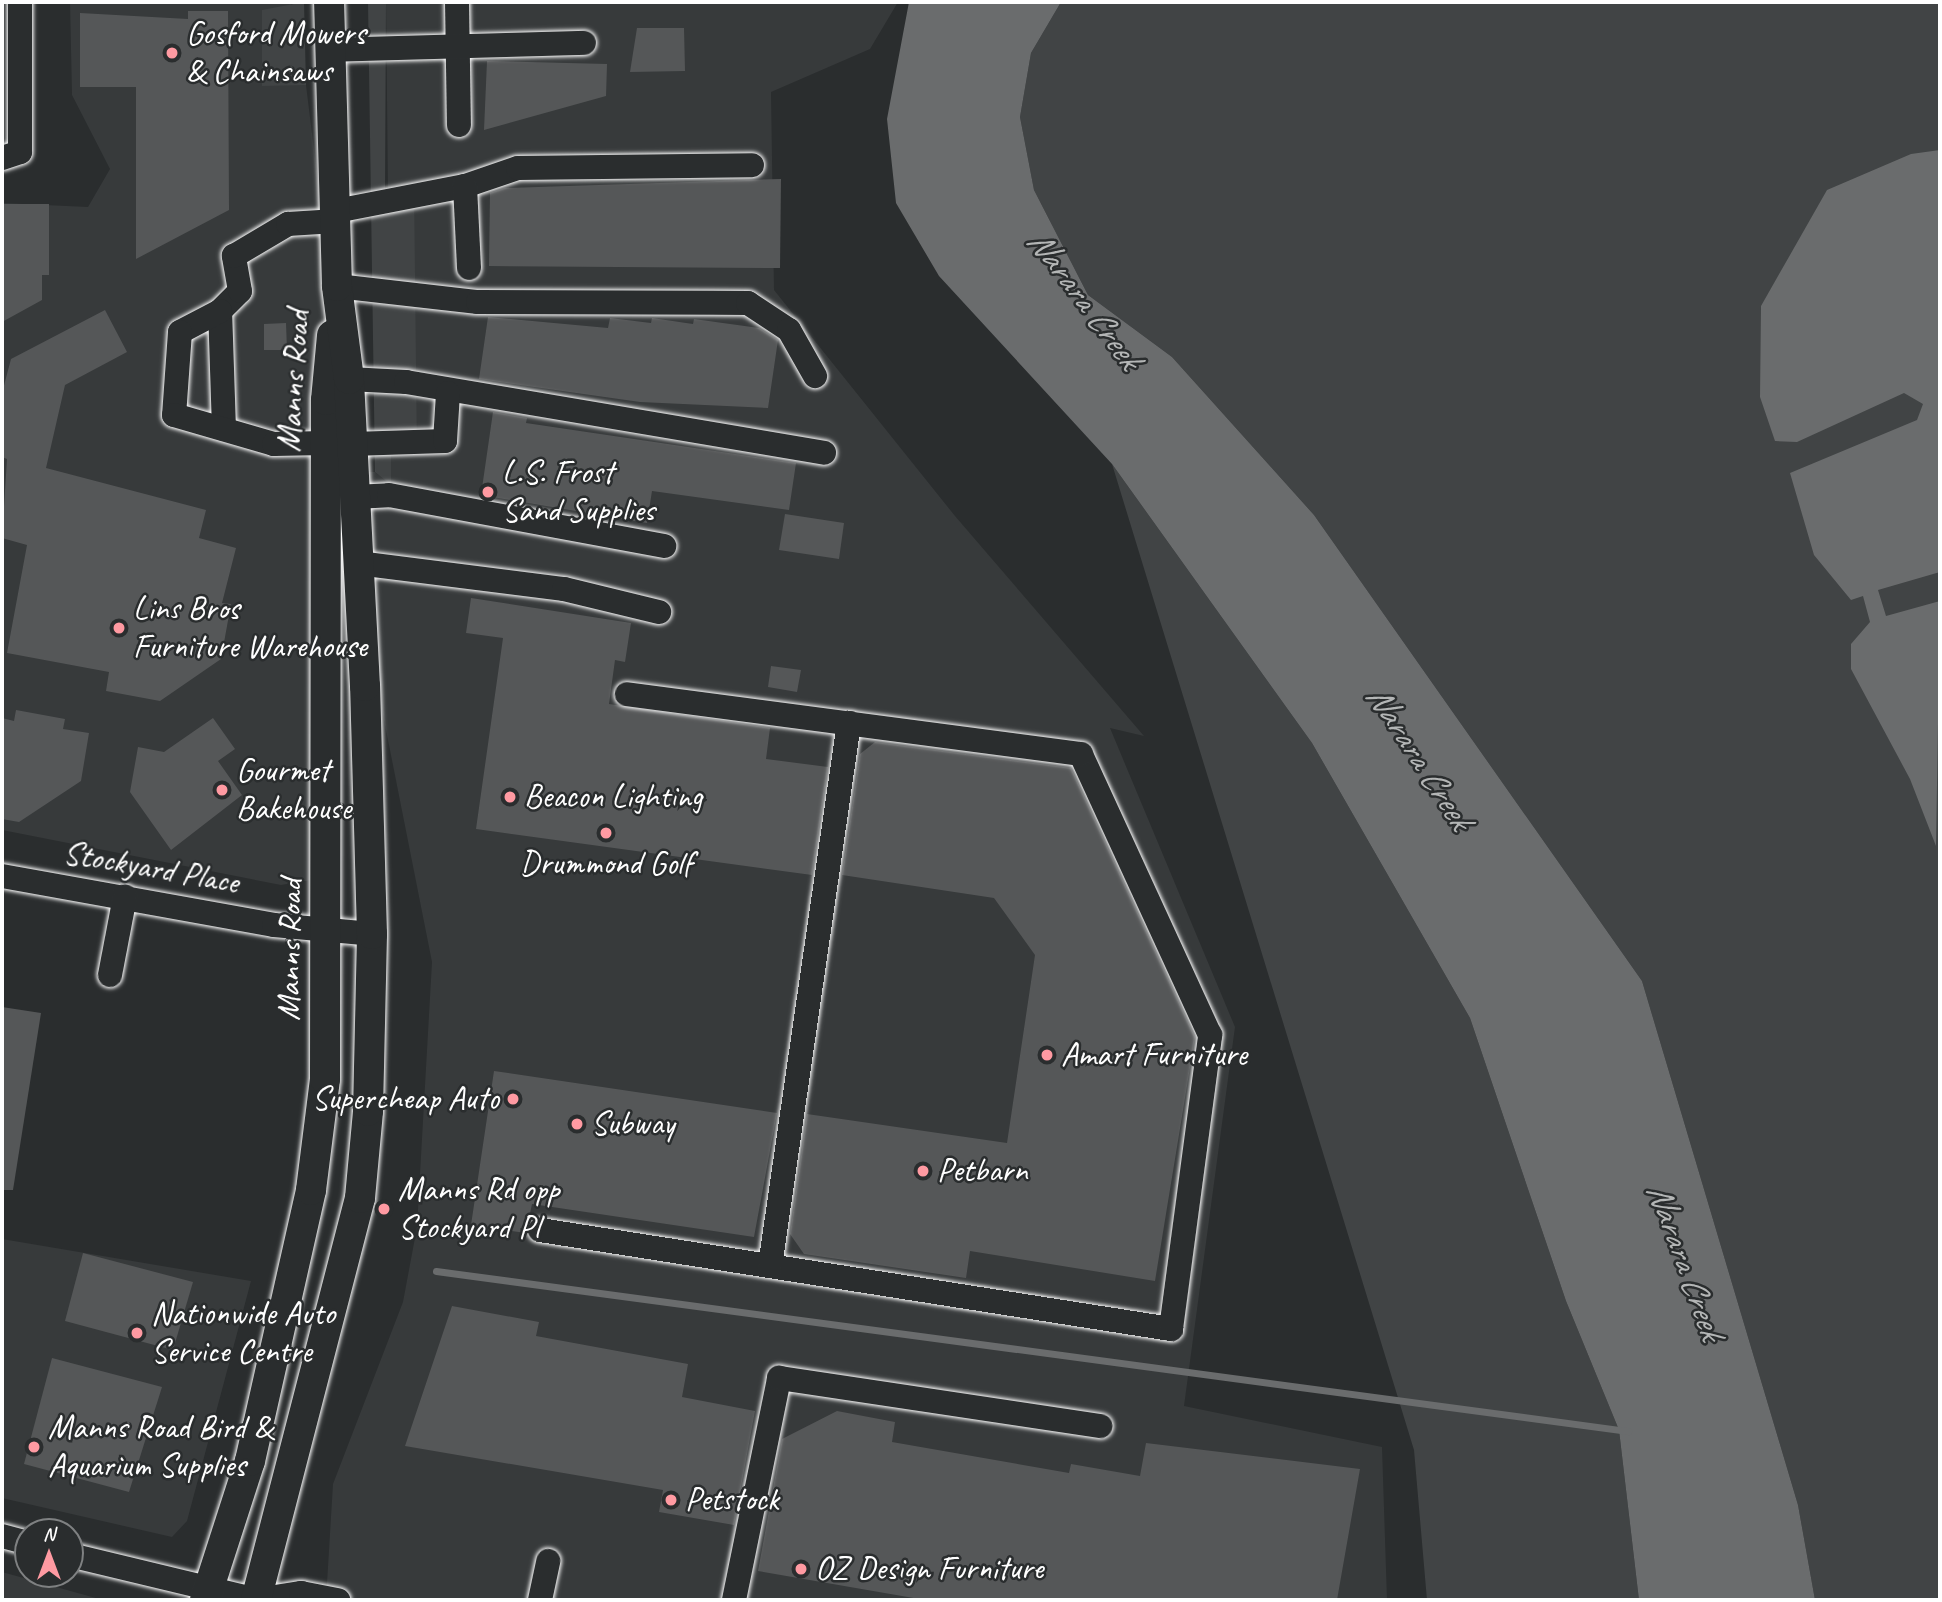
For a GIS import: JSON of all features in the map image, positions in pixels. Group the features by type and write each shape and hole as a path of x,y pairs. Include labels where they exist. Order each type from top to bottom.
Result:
{"main road":[{"name":"Manns Road","path":"207,1595 250,1461 312,1190 325,1079 339,443 329,2"},
{"name":"Manns Road","path":"256,1600 360,1198 372,934 355,497 339,443 349,379 337,286"}],"street":[{"path":"11,155 20,2"},
{"path":"457,2 459,125"},
{"path":"329,50 584,43"},
{"path":"448,393 445,441 274,444 174,415 180,332 220,311 240,292 234,256 288,224 465,186 519,168 752,165"},
{"path":"465,186 469,268"},
{"path":"337,286 478,302 748,303 789,330 815,376"},
{"path":"220,311 224,429"},
{"path":"349,379 406,382 448,393 824,453"},
{"path":"355,497 389,495 664,547"},
{"path":"358,563 564,589 659,612"},
{"path":"540,1230 1171,1329 1210,1035 1081,754 627,694"},
{"path":"770,1266 849,723"},
{"name":"Stockyard Place","path":"2,876 329,930 372,934"},
{"path":"110,975 125,896"},
{"path":"734,1600 779,1378 1100,1426"},
{"path":"84,1559 207,1595 256,1600 301,1593 338,1600"},
{"path":"540,1600 548,1561"}],"shaded area":[{"path":"70,2 292,2 262,85 306,85 322,215 323,878 281,885 2,830 2,203 88,207 110,169 72,95"},
{"path":"304,2 306,85 262,86 262,10"},
{"path":"368,2 386,2 385,196 414,186 417,454 391,450 391,485 375,472"},
{"path":"386,2 898,2 870,49 771,92 774,290 955,516 1144,736 1110,728 1235,1027 1184,1406 1382,1447 1387,1600 326,1600 333,1484 403,1302 417,1227 432,962 366,629 360,472 375,472 391,484"},
{"path":"1061,2 1940,2 1940,1600 1815,1600 1798,1505 1642,981 1314,515 1172,357 1088,295 1034,190 1020,117 1031,53"},
{"path":"1112,464 1312,743 1470,1018 1566,1301 1619,1430 1639,1600 1427,1600 1414,1450"},
{"path":"2,1239 251,1281 187,1521 172,1537 2,1498"},
{"path":"2,1572 14,1575 14,1588 60,1588 103,1600 2,1600"}],"water":[{"name":"Narara Creek","path":"909,2 1061,2 1031,53 1020,117 1034,190 1088,295 1172,357 1314,515 1642,981 1798,1505 1815,1600 1639,1600 1619,1430 1566,1301 1470,1018 1312,743 1112,464 939,276 896,203 887,119"},
{"path":"1940,150 1940,572 1878,590 1886,616 1940,601 1936,846 1910,779 1851,669 1851,644 1870,622 1863,596 1851,600 1814,555 1790,473 1917,420 1923,404 1904,393 1797,442 1775,441 1760,397 1761,306 1827,190 1911,154"}],"building":[{"path":"188,11 228,11 229,210 136,259 136,87 80,87 80,13 188,19"},
{"path":"637,28 684,28 685,71 630,72"},
{"path":"487,61 607,64 606,96 484,130"},
{"path":"781,179 780,268 489,266 490,193 505,188"},
{"path":"2,204 49,204 49,275 42,275 42,300 2,322"},
{"path":"105,310 127,352 65,385 46,468 206,510 199,538 236,548 222,603 231,604 221,659 160,701 106,691 109,672 7,653 27,545 2,538 7,459 2,457 2,393 11,359"},
{"path":"488,317 608,328 610,318 651,323 652,318 693,324 694,319 759,328 778,340 768,408 640,402 479,379"},
{"path":"286,323 287,350 264,350 264,324"},
{"path":"493,412 527,418 526,423 796,463 789,510 652,491 647,523 481,495"},
{"path":"785,514 844,523 839,559 779,550"},
{"path":"471,598 631,623 625,662 615,660 609,704 770,728 766,759 828,767 812,875 476,829 503,638 466,633"},
{"path":"771,666 801,670 797,692 768,687"},
{"path":"16,710 65,719 63,729 89,733 81,781 19,822 2,819 2,718 14,721"},
{"path":"213,718 235,749 218,761 242,795 171,850 130,792 138,747 164,752"},
{"path":"875,742 1071,768 1195,1037 1155,1281 970,1251 966,1278 804,1254 790,1234 807,1114 1007,1143 1035,955 994,898 842,875 860,754"},
{"path":"2,1007 41,1013 13,1190 2,1190"},
{"path":"494,1071 777,1113 754,1237 532,1204 526,1233 471,1225"},
{"path":"83,1253 193,1282 173,1350 65,1321"},
{"path":"452,1306 539,1322 536,1336 688,1364 682,1397 755,1411 734,1525 659,1512 663,1490 405,1446"},
{"path":"52,1358 162,1387 129,1492 24,1464"},
{"path":"837,1411 895,1422 892,1442 1069,1473 1071,1464 1140,1476 1146,1443 1360,1469 1337,1600 925,1600 758,1571 782,1439"}],"waterway":[{"path":"436,1271 1628,1431"}],"place":[{"name":"Gosford Mowers & Chainsaws","path":"172,53"},
{"name":"L.S. Frost Sand Supplies","path":"488,492"},
{"name":"Lins Bros Furniture Warehouse","path":"119,628"},
{"name":"Gourmet Bakehouse","path":"222,790"},
{"name":"Beacon Lighting","path":"510,797"},
{"name":"Drummond Golf","path":"606,833"},
{"name":"Amart Furniture","path":"1047,1055"},
{"name":"Supercheap Auto","path":"513,1099"},
{"name":"Subway","path":"577,1124"},
{"name":"Petbarn","path":"923,1171"},
{"name":"Manns Rd opp Stockyard Pl","path":"384,1209"},
{"name":"Nationwide Auto Service Centre","path":"137,1333"},
{"name":"Manns Road Bird & Aquarium Supplies","path":"34,1447"},
{"name":"Petstock","path":"671,1500"},
{"name":"OZ Design Furniture","path":"801,1569"}]}
